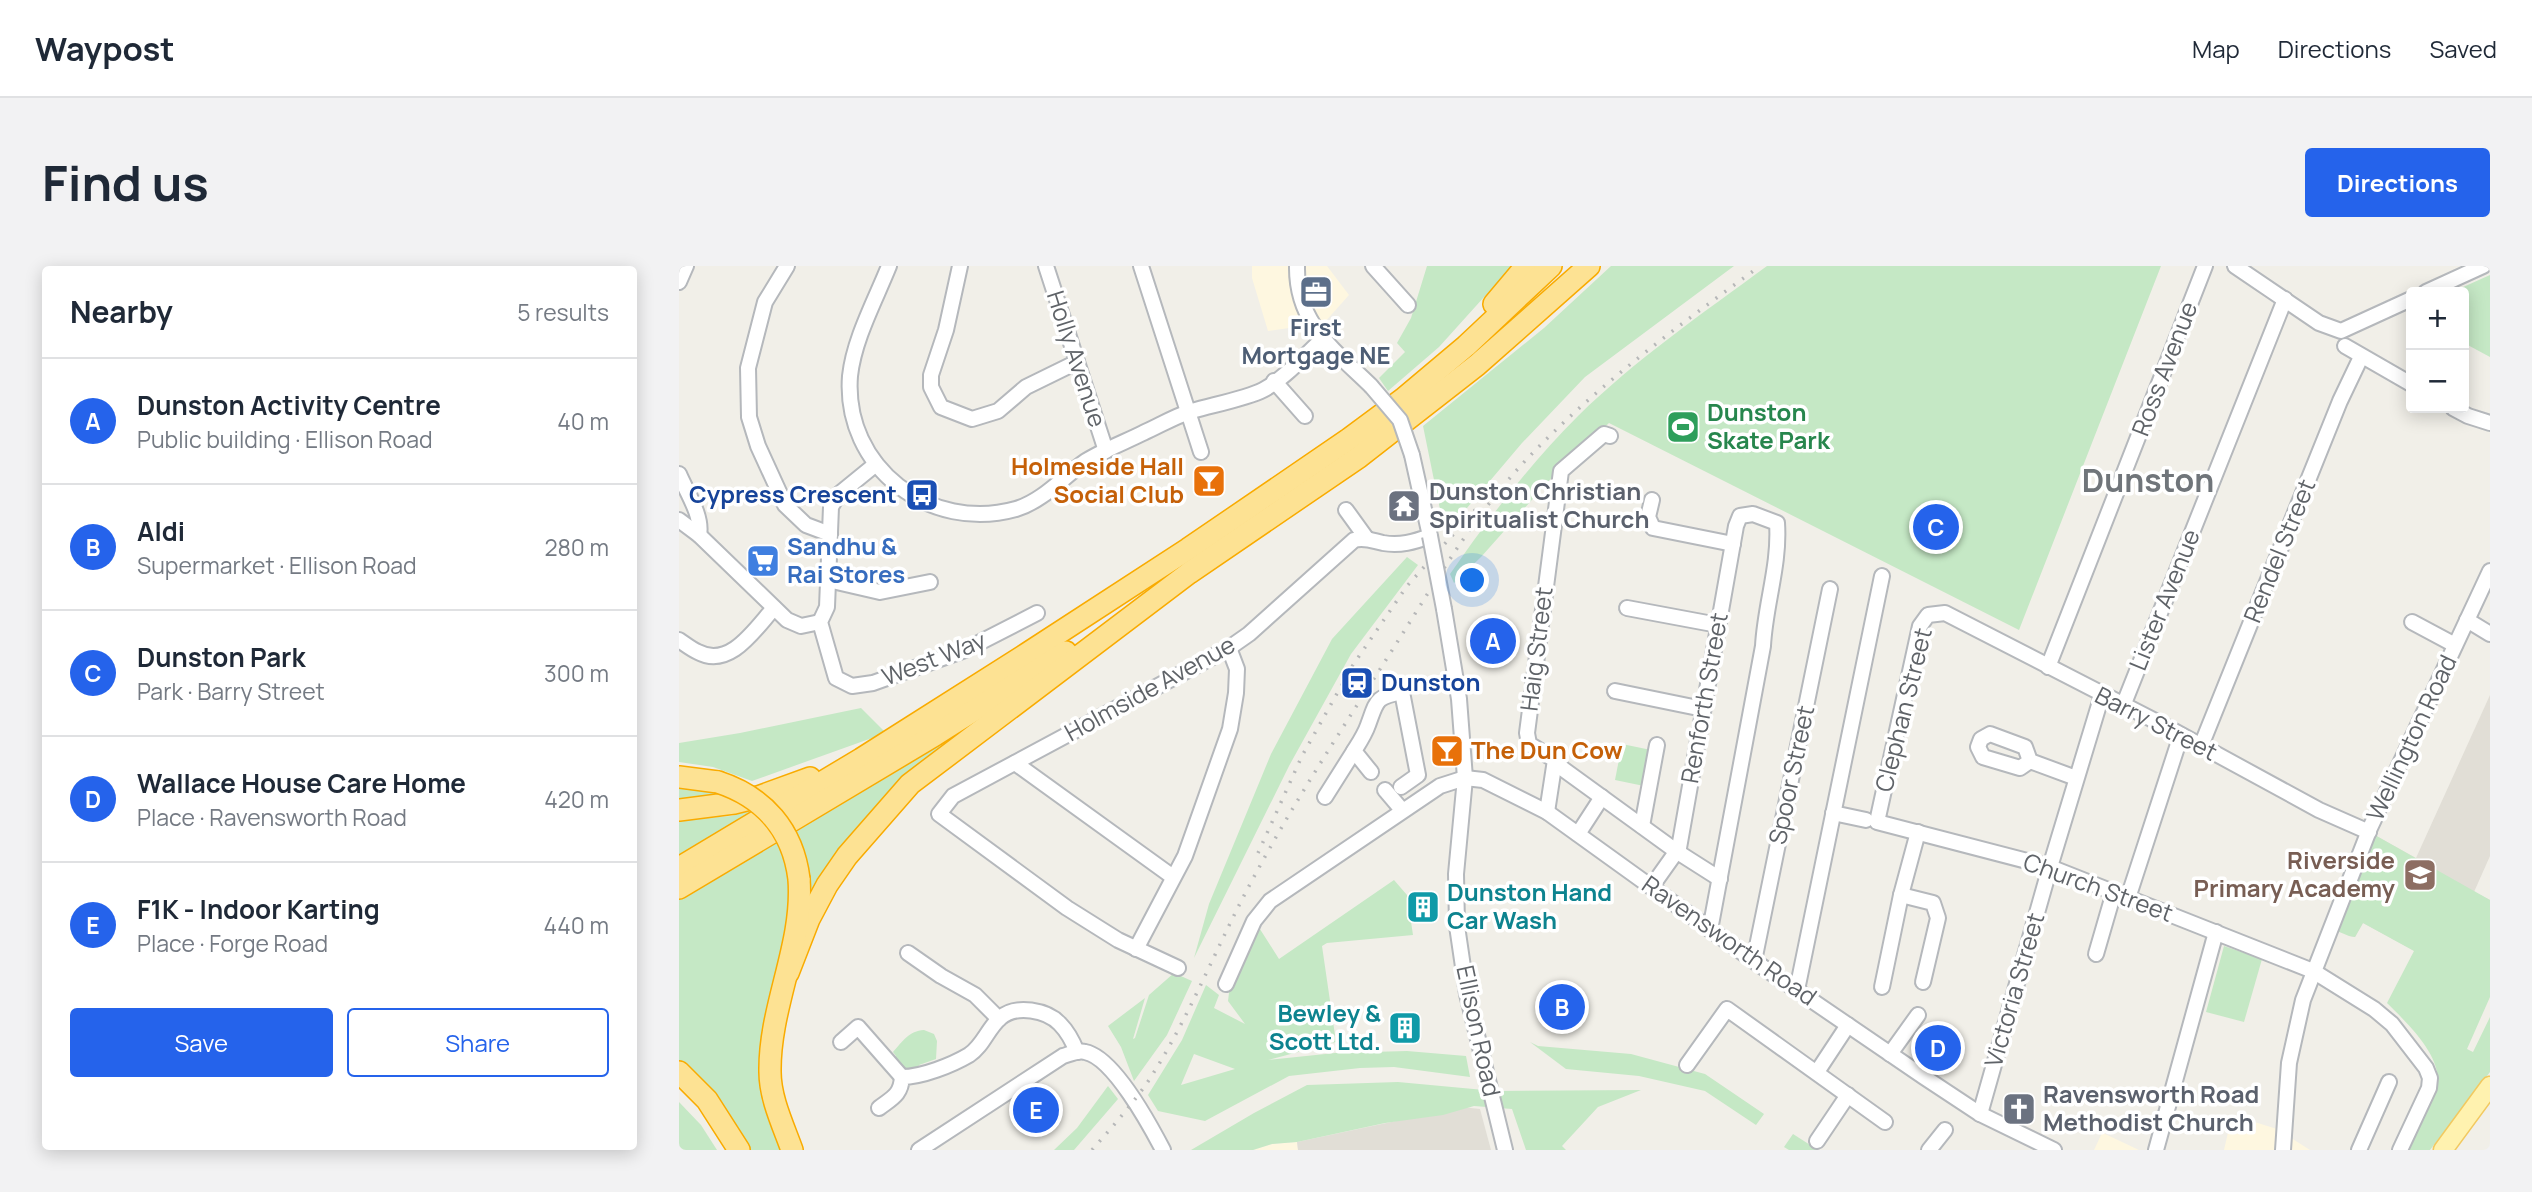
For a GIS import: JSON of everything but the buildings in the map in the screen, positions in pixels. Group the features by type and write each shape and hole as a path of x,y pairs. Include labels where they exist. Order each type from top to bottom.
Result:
{"highway":[{"path":"1403,398 1500,298 1526,266"},
{"path":"679,868 861,759 1188,550 1349,439 1466,346 1551,266"},
{"path":"1477,365 1576,266"},
{"path":"679,888 935,735 1180,580 1359,457 1477,365 1590,266"},
{"path":"788,973 809,919 827,885 847,856 910,784 1180,580"},
{"path":"679,810 758,797 861,759"},
{"path":"679,777 718,782 746,793 758,801 779,823 793,849 801,899 788,973 772,1037 770,1073 777,1109 792,1150"},
{"path":"679,1072 707,1100 739,1150"},
{"path":"679,1086 719,1120"}],"main road":[{"path":"2443,1150 2490,1086"}],"street":[{"path":"679,282 686,266"},
{"path":"786,266 765,302 748,368 749,417 758,446 785,505 806,526 829,534"},
{"path":"888,266 854,353 850,377 855,422 876,464 894,484 916,499 948,512 971,515 1019,508 1041,497 1087,461 1106,451 1187,412 1263,390 1324,338 1303,308 1297,283 1297,266"},
{"path":"960,266 946,330 931,375 931,387 941,407 972,419 998,411 1026,387 1077,362"},
{"name":"Holly Avenue","path":"1045,266 1106,451"},
{"path":"1141,266 1201,452"},
{"path":"1373,266 1408,305"},
{"name":"Ross Avenue","path":"2048,667 2205,266"},
{"path":"2235,266 2319,323 2341,331 2406,301"},
{"path":"2437,287 2483,266"},
{"name":"Lister Avenue","path":"2123,706 2285,299"},
{"name":"Ellison Road","path":"1324,338 1371,386 1399,420 1412,455 1430,536 1459,699 1465,778 1456,874 1457,926 1467,995 1505,1150"},
{"path":"2345,346 2406,381"},
{"name":"Rendel Street","path":"2201,746 2340,401 2361,357"},
{"path":"1274,381 1305,416"},
{"path":"2462,413 2490,423"},
{"name":"Haig Street","path":"1610,436 1604,434 1561,471 1527,733 1529,744 1555,760 1601,799 1720,879"},
{"path":"679,520 699,535 794,625 808,626 820,622 826,613 831,507 838,495 876,464"},
{"path":"679,474 683,494 701,528 699,535"},
{"path":"1652,500 1648,517 1653,528 1733,544"},
{"path":"1346,510 1367,539 1406,544 1430,536"},
{"name":"Renforth Street","path":"1652,886 1679,848 1733,544 1740,516 1753,514 1777,523 1778,543 1764,623 1763,646 1720,879"},
{"name":"Holmside Avenue","path":"1136,949 1067,908 939,814 953,796 1229,648 1249,634 1354,540 1367,539"},
{"name":"Wellington Road","path":"2283,1150 2285,1095 2292,1042 2297,1017 2313,971 2369,832 2490,571"},
{"path":"1797,990 1882,576"},
{"path":"828,580 880,592 930,582"},
{"name":"Spoor Street","path":"1753,961 1830,589"},
{"path":"679,639 699,653 713,656 735,651 774,608"},
{"path":"1627,608 1719,625"},
{"name":"West Way","path":"820,622 837,678 846,685 864,686 965,650 1037,613"},
{"name":"Barry Street","path":"1945,613 2319,810 2369,832"},
{"name":"Clephan Street","path":"1872,821 1920,626 1928,615 1945,613"},
{"path":"2467,620 2490,634"},
{"path":"2411,622 2455,645"},
{"path":"1178,968 1136,949 1185,856 1230,729 1237,669 1229,648"},
{"path":"1615,691 1703,709"},
{"path":"1325,797 1368,726 1376,702 1385,695 1402,692 1418,775 1401,787"},
{"name":"Victoria Street","path":"1980,1114 2102,695"},
{"path":"2096,954 2181,735"},
{"path":"1642,826 1657,745"},
{"path":"1354,751 1371,772"},
{"path":"1547,812 1555,760"},
{"path":"2030,761 2077,778"},
{"path":"1015,763 1173,877"},
{"path":"1226,984 1263,907 1402,810 1440,786 1465,778"},
{"name":"Ravensworth Road","path":"1465,778 1491,782 1547,812 1753,961 1890,1054 1980,1114 2054,1150"},
{"path":"1385,790 1402,810"},
{"path":"1578,834 1601,799"},
{"name":"Church Street","path":"1833,813 2050,867 2313,971 2385,1017 2413,1048 2429,1074 2429,1088 2400,1150"},
{"path":"1882,988 1901,895 1918,832"},
{"path":"1710,930 1720,879"},
{"path":"1901,895 1933,904 1938,918 1923,982"},
{"path":"2155,1150 2216,932"},
{"path":"908,953 975,995 999,1019"},
{"path":"1687,1065 1727,1009 1885,1122"},
{"path":"902,1077 923,1075 969,1055 999,1019 1020,1010 1033,1010 1059,1022 1077,1052"},
{"path":"1890,1054 1918,1015"},
{"path":"841,1042 854,1022 902,1077 901,1088 897,1094 879,1108"},
{"path":"1817,1072 1848,1025"},
{"path":"919,1150 1063,1056 1077,1052 1085,1052 1107,1063 1154,1132 1163,1150"},
{"path":"2358,1150 2389,1082"},
{"path":"1817,1141 1849,1095"},
{"path":"1929,1150 1945,1130"}],"shaded area":[{"path":"1252,266 1327,266 1349,295 1324,323 1268,331 1252,278"},
{"name":"Riverside Primary Academy","path":"2490,695 2490,856 2474,892 2490,900 2490,997 2363,923 2355,937 2349,936 2373,834 2416,858"},
{"path":"1462,1107 1480,1109 1491,1150 1298,1150 1297,1142"},
{"path":"2232,1115 2277,1129 2310,1150 2224,1150"},
{"path":"2103,1133 2139,1150 2094,1150"},
{"path":"1297,1142 1298,1150 1253,1150 1272,1144"}],"green space":[{"path":"1427,266 1512,266 1439,347 1388,391 1379,378 1405,352 1397,343 1411,318"},
{"path":"1611,266 1734,266 1585,377 1522,443 1445,534 1423,426 1544,328"},
{"path":"1767,266 2161,266 2019,630 1609,423 1555,474 1481,557 1454,583 1450,574 1510,492 1578,416 1646,356"},
{"path":"2490,275 2490,357 2469,346 2469,287 2463,287"},
{"path":"1407,557 1418,565 1351,654 1289,766 1194,958 1209,904 1271,754 1332,639"},
{"path":"1502,629 1504,641 1501,642 1500,637 1488,639 1488,643 1484,645 1483,631"},
{"path":"861,708 886,733 752,781 713,767 679,762 679,743"},
{"path":"965,727 968,730 807,906 806,859 796,830"},
{"path":"1622,744 1651,750 1644,786 1615,780"},
{"path":"679,784 722,792 726,800 679,798"},
{"path":"749,811 755,815 679,858 679,820 731,816"},
{"name":"Riverside Primary Academy","path":"2373,834 2490,900 2490,997 2467,1049 2473,1052 2490,1017 2490,1072 2430,1150 2408,1150 2437,1087 2435,1064 2422,1041 2387,1003 2414,951 2363,923 2355,937 2337,931"},
{"path":"778,839 785,858 792,901 773,997 783,1150 748,1150 679,1064 679,897"},
{"path":"1394,880 1407,895 1413,935 1327,943 1322,946 1336,1042 1268,1060 1335,1053 1407,1051 1466,1056 1470,1077 1394,1067 1360,1068 1289,1076 1205,1121 1158,1111 1148,1095 1182,1040 1206,985 1219,995 1214,1008 1245,1024 1228,1001 1230,985 1258,926 1279,959","holes":["1194,1054 1235,1069 1181,1085"]},
{"path":"2224,946 2262,959 2244,1022 2206,1012"},
{"path":"1174,973 1192,981 1167,1035 1134,1081 1121,1047 1108,1026 1145,998 1133,1039 1135,1038 1149,995"},
{"path":"924,1030 934,1034 937,1041 936,1059 919,1065 917,1070 903,1069 893,1052 910,1034"},
{"path":"1530,1042 1538,1046 1631,1054 1705,1074 1764,1114 1756,1125 1705,1091 1639,1076 1566,1069"},
{"path":"1398,1082 1495,1091 1641,1090 1598,1107 1562,1146 1566,1150 1526,1150 1512,1109 1474,1106 1443,1115 1385,1123 1253,1150 1191,1150 1307,1085"},
{"path":"1108,1086 1118,1099 1074,1150 1054,1150 1077,1128"},
{"path":"679,1102 701,1125 717,1150 679,1150"},
{"path":"1793,1134 1818,1150 1789,1150 1784,1147"}],"railway":[{"path":"1092,1150 1149,1080 1178,1030 1271,845 1473,525 1526,460 1581,407 1668,334 1760,266"},
{"path":"1258,853 1302,756 1353,665 1407,586 1476,509"}],"place":[{"name":"First Mortgage NE","path":"1316,292"},
{"name":"Dunston Skate Park","path":"1683,427"},
{"name":"Holmeside Hall Social Club","path":"1209,481"},
{"name":"Cypress Crescent","path":"922,495"},
{"name":"Dunston Christian Spiritualist Church","path":"1404,506"},
{"name":"Dunston Park","path":"1936,527"},
{"name":"Sandhu & Rai Stores","path":"763,561"},
{"name":"Dunston Activity Centre","path":"1493,641"},
{"name":"Dunston","path":"1357,683"},
{"name":"The Dun Cow","path":"1447,751"},
{"name":"Riverside Primary Academy","path":"2420,875"},
{"name":"Dunston Hand Car Wash","path":"1423,907"},
{"name":"Aldi","path":"1562,1007"},
{"name":"Bewley & Scott Ltd.","path":"1405,1028"},
{"name":"Wallace House Care Home","path":"1938,1048"},
{"name":"Ravensworth Road Methodist Church","path":"2019,1109"},
{"name":"F1K - Indoor Karting","path":"1036,1110"}],"district":[{"name":"Dunston","path":"2148,481"}]}
